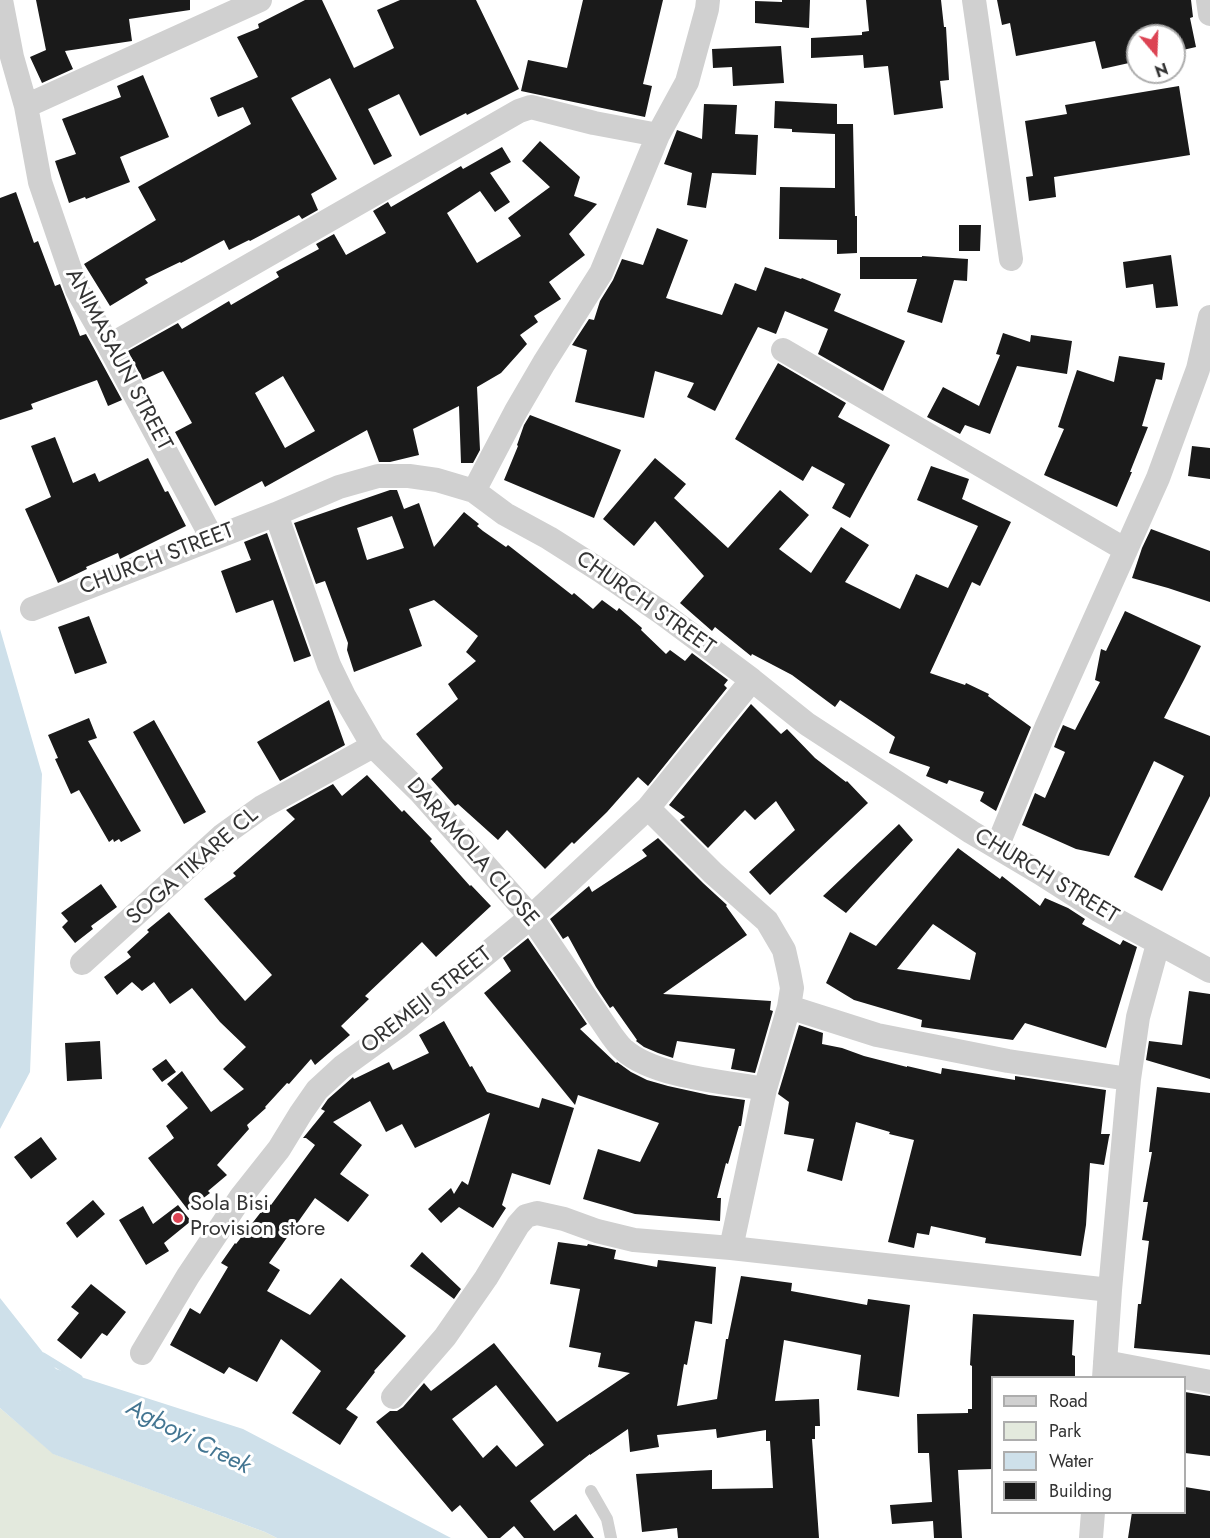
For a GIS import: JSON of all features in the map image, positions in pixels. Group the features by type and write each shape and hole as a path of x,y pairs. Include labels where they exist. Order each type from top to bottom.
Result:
{"street":[{"name":"ANIMASAUN STREET","path":"1,0 12,57 26,106 40,182 77,290 212,538"},
{"path":"26,106 260,0"},
{"path":"474,491 527,392 601,273 658,135 687,82 708,0"},
{"path":"974,0 1011,259"},
{"path":"1208,0 1210,14"},
{"path":"109,346 519,111 531,107 542,108 552,113 594,123 658,135"},
{"path":"997,847 1046,728 1158,478 1198,369 1210,317"},
{"path":"783,350 1126,550"},
{"name":"CHURCH STREET","path":"32,609 276,514 339,487 378,476 409,476 437,480 474,491 506,514 610,577 752,680 807,724 962,826 1098,910 1210,971"},
{"name":"DARAMOLA CLOSE","path":"276,514 329,666 373,746 421,793 531,918 612,1036 624,1050 641,1062 669,1072 765,1089"},
{"name":"OREMEJI STREET","path":"142,1353 188,1276 241,1197 279,1149 317,1090 342,1067 400,1025 531,918 648,808 752,680"},
{"name":"SOGA TIKARE CL","path":"82,963 223,835 262,807 373,746"},
{"path":"648,808 713,873 767,921 784,950 792,988 789,1007 765,1089 731,1248"},
{"path":"1157,1376 1104,1370 1129,1080 1138,1017 1158,944"},
{"path":"789,1007 877,1035 1008,1061 1129,1080"},
{"path":"393,1397 445,1338 486,1278 518,1225 526,1216 537,1213 634,1240 731,1248 1110,1290"},
{"path":"1186,1379 1210,1382"},
{"path":"1091,1538 1093,1514"}],"lane":[{"path":"591,1491 607,1519 611,1538"}],"green space":[{"path":"0,1408 54,1454 277,1538 0,1538"}],"water":[{"path":"0,629 42,774 30,1072 0,1129"},
{"path":"0,1298 56,1369 243,1429 451,1538 277,1538 53,1454 0,1408"}],"building":[{"path":"36,0 190,0 190,10 129,19 132,41 65,51 73,69 42,83 30,57 46,50"},
{"path":"305,0 322,0 354,68 394,48 377,10 400,0 476,0 519,89 420,136 399,94 368,109 392,156 374,165 330,78 291,98 337,179 311,194 318,210 302,219 299,215 229,250 224,240 145,279 148,283 110,306 84,264 156,220 138,187 251,124 243,107 218,117 210,98 258,77 237,37 259,28 258,24"},
{"path":"583,0 663,0 643,84 652,86 645,117 521,91 528,60 567,68"},
{"path":"782,0 810,0 809,28 755,23 755,1 782,2"},
{"path":"866,0 941,0 944,27 946,27 949,80 940,81 943,108 894,115 888,66 864,68 863,55 811,58 811,38 862,35 862,32 869,31"},
{"path":"997,0 1191,0 1193,17 1190,18 1196,47 1186,49 1186,24 1126,24 1126,64 1102,69 1095,41 1016,56 1010,23 1002,25"},
{"path":"781,46 784,83 733,86 732,67 713,68 712,49"},
{"path":"143,75 169,137 120,157 130,182 69,203 55,161 76,154 62,119 121,97 117,86"},
{"path":"1179,86 1190,155 1054,177 1056,197 1029,201 1026,177 1033,176 1025,121 1067,114 1065,105"},
{"path":"775,101 837,104 837,124 853,124 857,253 837,254 837,240 779,239 780,187 835,188 835,134 792,132 792,129 774,128"},
{"path":"704,104 737,105 735,134 758,135 756,175 712,173 706,208 687,205 692,173 664,164 677,130 702,139"},
{"path":"540,141 580,177 574,196 597,204 569,234 585,255 549,282 561,299 534,316 538,322 520,335 527,344 501,373 477,387 480,450 473,463 461,463 459,406 413,429 419,455 390,462 379,462 367,430 265,487 262,481 215,506 175,432 192,423 163,371 143,380 128,351 178,323 182,329 229,301 231,305 279,277 276,272 319,249 316,244 334,234 346,255 386,233 373,211 388,202 391,207 461,166 463,169 502,147 511,162 490,173 510,202 495,212 480,191 447,213 477,263 521,236 508,218 550,187 522,161","holes":["283,376 315,431 285,448 255,393"]},
{"path":"16,192 34,243 38,241 55,286 60,284 80,336 86,334 122,400 108,406 97,380 31,404 33,409 0,420 0,198"},
{"path":"959,225 981,225 980,251 959,251"},
{"path":"657,228 688,240 666,298 722,315 735,283 756,291 765,267 802,278 841,294 834,311 905,341 883,391 818,354 828,329 785,311 776,334 758,327 715,411 687,397 694,383 655,371 644,418 575,402 587,350 572,345 589,319 594,320 600,301 622,259 643,265"},
{"path":"1171,255 1178,306 1156,308 1153,284 1126,288 1123,262"},
{"path":"922,256 968,259 967,281 954,280 942,323 907,312 917,279 860,279 860,257"},
{"path":"1003,333 1030,342 1031,335 1072,341 1067,374 1017,366 990,434 965,425 960,434 927,417 943,387 979,406 1000,355 996,354"},
{"path":"1119,356 1165,363 1162,380 1156,379 1142,426 1148,427 1117,507 1044,475 1064,429 1058,427 1077,370 1114,382"},
{"path":"778,363 846,403 838,417 890,445 850,518 832,508 845,484 812,466 803,481 735,439"},
{"path":"530,415 621,450 594,518 504,480 524,425"},
{"path":"55,437 73,483 95,473 99,482 148,458 186,526 120,559 118,553 58,583 25,509 51,497 31,446"},
{"path":"1192,446 1210,448 1210,479 1188,476"},
{"path":"655,458 686,484 674,498 728,548 780,490 809,515 779,549 811,573 841,527 869,545 845,582 900,609 916,574 948,588 978,526 917,500 931,466 969,479 962,499 1011,522 980,586 972,582 930,673 965,685 966,683 989,694 988,696 1031,727 996,811 980,801 984,792 949,780 947,784 926,776 930,767 889,753 895,737 840,700 835,707 792,675 752,654 751,656 715,627 712,631 680,603 704,576 655,521 634,546 603,519"},
{"path":"390,490 397,490 404,509 419,503 434,547 464,512 479,524 477,526 483,531 506,547 508,545 593,609 602,600 617,611 619,608 666,654 670,650 685,661 692,653 728,680 724,685 727,688 648,786 638,777 607,812 545,869 507,830 498,840 458,804 455,806 431,779 443,768 416,734 458,699 448,684 476,661 466,652 478,636 434,600 409,609 422,646 354,672 347,650 348,643 325,581 316,584 294,523","holes":["392,516 404,548 367,560 357,528"]},
{"path":"1151,529 1210,551 1210,602 1132,578"},
{"path":"267,533 311,656 294,662 273,600 236,613 221,571 251,560 244,542"},
{"path":"1125,611 1201,646 1164,718 1210,736 1210,796 1162,891 1134,877 1184,776 1154,761 1109,856 1076,849 1022,825 1035,793 1045,798 1065,752 1054,747 1059,734 1063,725 1075,730 1100,682 1095,680 1101,649 1106,651"},
{"path":"89,616 107,663 75,674 58,627"},
{"path":"329,700 345,745 280,781 257,742"},
{"path":"751,704 781,734 787,729 815,758 847,781 868,803 770,895 749,872 795,830 776,801 755,820 745,810 708,848 680,820 685,817 669,805"},
{"path":"89,718 97,738 88,741 141,831 121,842 119,839 114,842 113,839 109,842 79,790 71,794 55,759 58,758 48,735"},
{"path":"154,720 206,812 184,824 133,732"},
{"path":"367,775 402,812 404,810 432,839 430,841 491,906 436,957 422,942 365,996 369,999 341,1026 350,1035 315,1065 311,1059 266,1108 247,1125 249,1129 217,1165 227,1175 208,1191 210,1193 188,1210 148,1158 174,1138 166,1126 188,1108 167,1084 182,1071 211,1112 244,1089 223,1069 246,1047 220,1022 192,988 170,1004 154,982 142,991 132,982 117,995 104,977 131,957 127,952 149,932 147,930 169,912 245,1001 272,975 204,899 236,876 233,873 295,819 286,810 333,784 342,796"},
{"path":"899,824 913,840 846,913 823,896"},
{"path":"658,838 727,905 747,935 663,994 771,1001 770,1010 773,1011 755,1073 731,1069 735,1049 677,1041 673,1058 644,1047 636,1041 613,1006 610,1008 596,987 568,936 563,939 550,919 589,886 592,892 647,856 642,850"},
{"path":"958,848 1000,879 1002,876 1040,906 1045,898 1068,908 1085,919 1082,924 1120,945 1123,940 1137,947 1106,1048 1025,1023 1013,1040 921,1027 922,1020 854,1000 826,983 850,932 876,946","holes":["933,924 976,953 970,980 897,969"]},
{"path":"101,884 117,907 91,926 93,929 75,943 62,927 68,921 61,913"},
{"path":"528,938 587,1024 580,1029 616,1063 647,1080 709,1095 745,1100 741,1126 739,1126 728,1164 726,1163 717,1198 721,1198 720,1221 635,1214 583,1199 598,1149 640,1162 659,1123 578,1095 575,1105 484,993 511,971 503,958"},
{"path":"1189,991 1210,994 1210,1079 1146,1060 1149,1041 1182,1045"},
{"path":"444,1021 487,1092 539,1108 542,1098 574,1108 550,1185 512,1173 502,1205 506,1208 493,1228 459,1207 441,1223 428,1209 451,1188 454,1194 462,1181 468,1185 490,1113 415,1148 402,1124 386,1132 370,1101 333,1122 362,1145 340,1174 369,1195 348,1222 315,1198 269,1263 280,1270 267,1291 310,1315 341,1278 406,1336 374,1371 346,1409 358,1417 340,1445 292,1413 321,1371 281,1339 257,1382 229,1367 224,1374 170,1345 190,1308 200,1314 228,1267 221,1263 235,1243 268,1203 271,1205 315,1145 303,1138 325,1111 321,1109 328,1099 353,1077 354,1079 389,1062 393,1070 429,1053 419,1035"},
{"path":"799,1025 823,1033 822,1044 907,1067 941,1074 942,1068 1015,1080 1015,1076 1106,1090 1101,1134 1110,1134 1104,1165 1090,1163 1086,1225 1081,1256 985,1243 986,1238 931,1226 929,1235 917,1233 914,1248 888,1242 914,1140 856,1122 842,1181 807,1171 814,1139 784,1134 789,1102 778,1094"},
{"path":"100,1041 102,1079 67,1081 65,1043"},
{"path":"166,1059 176,1072 162,1082 152,1069"},
{"path":"1157,1087 1210,1093 1210,1355 1134,1348 1138,1304 1141,1304 1149,1241 1142,1240 1148,1202 1143,1202 1152,1152 1149,1152"},
{"path":"41,1137 57,1159 31,1179 14,1157"},
{"path":"93,1200 105,1214 77,1238 66,1223"},
{"path":"178,1205 191,1221 164,1243 169,1251 146,1265 119,1220 143,1206 153,1224"},
{"path":"558,1242 587,1246 588,1244 616,1250 614,1259 657,1267 658,1260 716,1267 712,1324 695,1321 687,1365 684,1364 677,1406 717,1399 726,1339 728,1339 741,1276 792,1283 791,1291 867,1305 868,1299 910,1305 899,1397 857,1390 861,1355 784,1340 775,1401 819,1399 820,1426 815,1426 815,1439 812,1439 819,1538 678,1538 677,1528 642,1532 636,1474 712,1470 712,1489 773,1488 770,1441 766,1441 766,1430 717,1438 716,1429 657,1435 659,1447 630,1452 628,1429 590,1454 530,1501 554,1531 576,1514 594,1538 524,1538 514,1526 500,1538 488,1538 460,1505 452,1512 376,1422 390,1411 397,1411 403,1407 424,1383 431,1391 494,1343 557,1422 630,1373 598,1367 601,1353 569,1347 580,1289 550,1284","holes":["496,1385 544,1445 516,1467 497,1445 483,1458 452,1419"]},
{"path":"422,1252 461,1289 454,1299 410,1266"},
{"path":"91,1284 126,1312 107,1336 102,1333 81,1359 57,1340 79,1313 71,1307"},
{"path":"973,1314 1074,1320 1072,1355 1075,1356 1075,1376 991,1376 991,1469 958,1470 962,1538 934,1538 933,1521 892,1524 890,1505 932,1502 929,1453 918,1453 917,1414 968,1413 968,1409 972,1409 972,1366 970,1365"},
{"path":"1186,1392 1210,1396 1210,1456 1186,1453"},
{"path":"1186,1487 1210,1491 1210,1538 1128,1538 1132,1514 1186,1514"}],"waterway":[{"name":"Agboyi Creek","path":"43,1356 79,1378"}],"place":[{"name":"Sola Bisi Provision store","path":"178,1218"}]}
